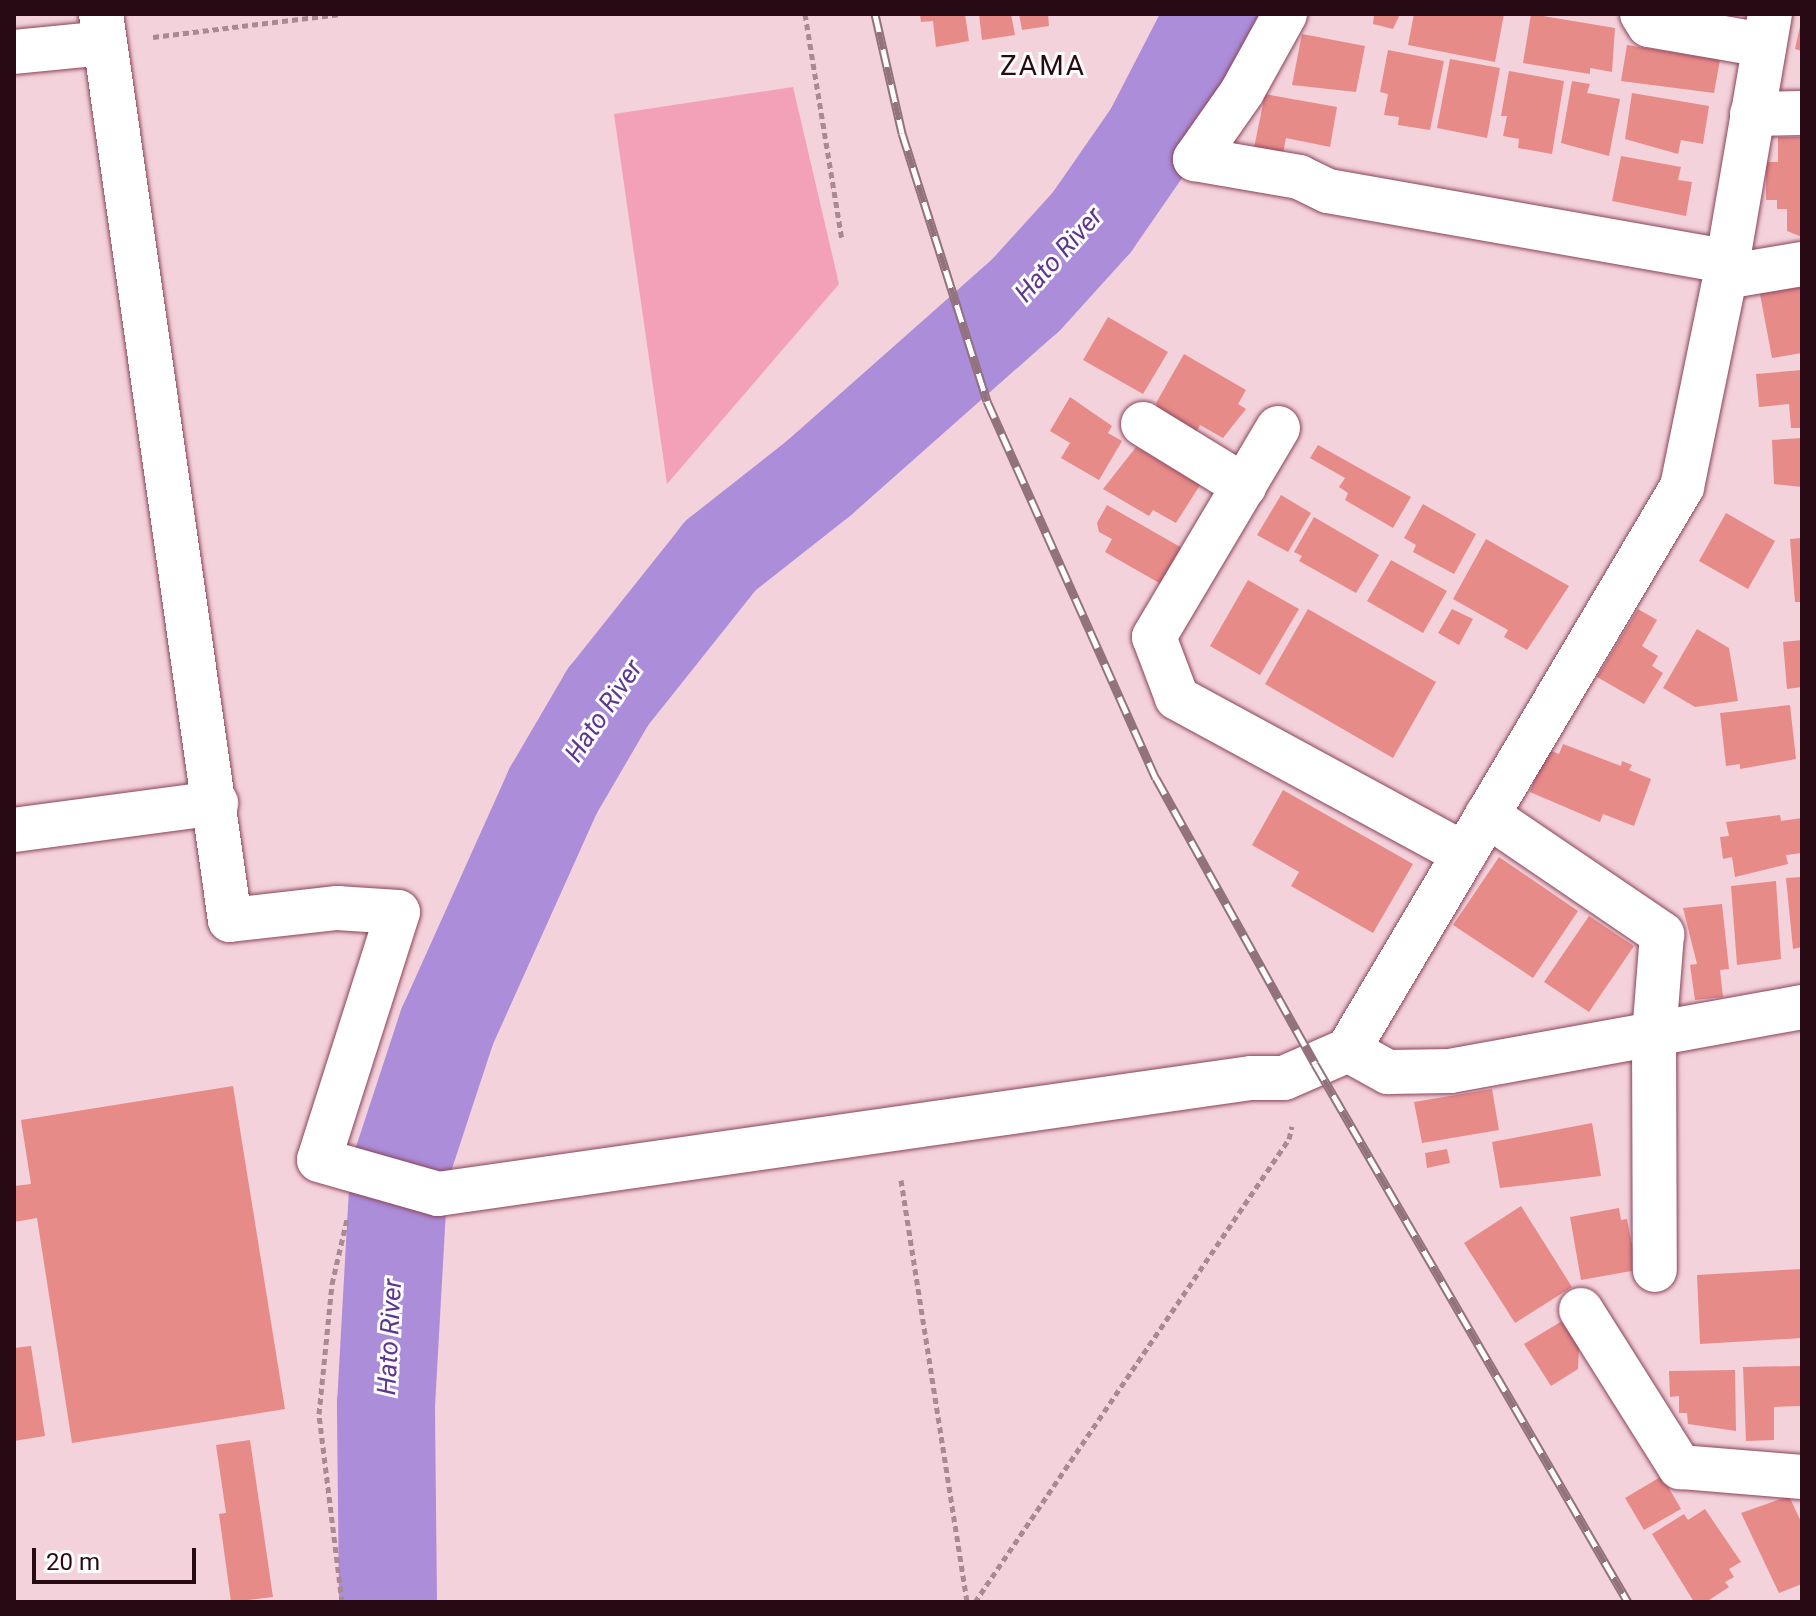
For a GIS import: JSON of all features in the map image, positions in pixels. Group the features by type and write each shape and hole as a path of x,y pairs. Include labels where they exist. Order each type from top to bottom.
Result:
{"street":[{"path":"1285,14 1242,92 1195,159 1299,177 1328,191 1726,269 1802,264"},
{"path":"14,52 103,29 216,803 230,920 337,908 398,912 319,1160 438,1194 1251,1078 1284,1078 1348,1050 1682,487 1726,269 1767,30 1649,25 1642,14"},
{"path":"1752,114 1802,113"},
{"path":"1143,424 1244,486"},
{"path":"1278,428 1154,637 1177,698 1464,854"},
{"path":"14,830 216,803"},
{"path":"1487,815 1662,934 1654,1035 1655,1270"},
{"path":"1348,1050 1388,1072 1450,1071 1802,1007"},
{"path":"1581,1310 1680,1467 1802,1477"}],"path":[{"path":"103,29 341,14"},
{"path":"805,14 842,239"},
{"path":"975,1602 1289,1139 1298,1101 1284,1078"},
{"path":"893,1130 967,1602"},
{"path":"342,1602 319,1414 332,1284 367,1173"}],"shaded area":[{"path":"793,87 839,284 667,484 614,114"}],"building":[{"path":"920,14 965,14 969,41 936,47 933,21 921,22"},
{"path":"979,14 1011,14 1015,35 982,40"},
{"path":"1019,14 1048,14 1049,26 1022,30"},
{"path":"1374,14 1400,14 1393,29 1373,24"},
{"path":"1414,14 1504,14 1495,62 1408,45"},
{"path":"1531,14 1615,28 1612,72 1590,68 1590,74 1523,63"},
{"path":"1802,22 1802,51 1795,49"},
{"path":"1302,34 1365,46 1356,92 1292,85"},
{"path":"1627,45 1720,60 1714,93 1621,81"},
{"path":"1388,50 1444,61 1430,130 1398,125 1399,117 1384,115 1388,94 1380,92"},
{"path":"1450,59 1500,68 1487,138 1437,128"},
{"path":"1509,71 1564,81 1552,154 1518,148 1519,139 1503,136 1507,116 1501,116"},
{"path":"1572,81 1590,84 1587,93 1620,99 1609,156 1561,143"},
{"path":"1632,93 1709,106 1703,144 1681,140 1678,154 1625,139"},
{"path":"1265,94 1337,107 1330,147 1286,138 1283,154 1254,148"},
{"path":"1778,137 1802,137 1802,237 1787,231 1787,209 1777,209 1777,200 1766,200 1766,162 1778,162"},
{"path":"1621,156 1681,167 1678,180 1692,182 1686,216 1612,201"},
{"path":"1802,287 1802,353 1772,358 1760,294"},
{"path":"1108,317 1168,352 1143,394 1083,360"},
{"path":"1184,354 1246,390 1238,404 1246,409 1223,438 1200,425 1197,431 1159,409 1156,403"},
{"path":"1802,370 1802,428 1791,428 1789,404 1759,407 1756,374"},
{"path":"1070,397 1112,426 1108,433 1122,441 1099,480 1061,458 1070,443 1050,431"},
{"path":"1802,438 1802,487 1774,484 1772,440"},
{"path":"1318,445 1411,497 1393,528 1345,500 1348,493 1339,487 1345,478 1310,458"},
{"path":"1136,447 1200,485 1176,523 1153,510 1149,516 1103,489"},
{"path":"1281,495 1311,513 1288,552 1257,535"},
{"path":"1423,504 1476,534 1454,574 1413,552 1416,545 1404,538"},
{"path":"1107,505 1182,548 1161,584 1105,552 1112,539 1099,532 1097,523"},
{"path":"1726,513 1775,541 1748,589 1699,561"},
{"path":"1314,517 1379,555 1356,593 1299,561 1302,556 1294,552"},
{"path":"1802,538 1802,602 1795,602 1790,539"},
{"path":"1486,539 1569,586 1527,650 1504,637 1508,630 1453,599"},
{"path":"1391,560 1447,591 1423,633 1367,601"},
{"path":"1248,580 1299,609 1260,675 1210,646"},
{"path":"1308,609 1436,682 1393,758 1265,684"},
{"path":"1452,609 1473,619 1459,645 1438,633"},
{"path":"1638,609 1657,620 1642,646 1658,656 1652,666 1663,673 1644,704 1597,677"},
{"path":"1697,629 1729,648 1738,701 1695,707 1663,688"},
{"path":"1802,640 1802,687 1787,689 1783,642"},
{"path":"1790,705 1796,759 1740,769 1740,764 1726,766 1720,713"},
{"path":"1563,744 1621,766 1622,761 1632,765 1629,770 1651,779 1634,826 1603,814 1600,822 1530,792 1546,749 1559,754"},
{"path":"1283,790 1413,864 1373,933 1291,886 1299,872 1252,845"},
{"path":"1780,815 1781,821 1802,818 1802,853 1786,855 1788,864 1735,877 1732,857 1723,859 1720,837 1729,836 1726,822"},
{"path":"1499,857 1578,911 1533,978 1453,925"},
{"path":"1802,877 1802,947 1793,949 1786,878"},
{"path":"1776,881 1781,959 1737,965 1731,886"},
{"path":"1722,904 1729,969 1720,970 1723,997 1695,1000 1690,965 1697,964 1683,908"},
{"path":"1589,916 1634,946 1589,1012 1544,982"},
{"path":"233,1086 285,1409 72,1443 37,1218 14,1222 14,1186 31,1184 21,1120"},
{"path":"1492,1089 1499,1130 1422,1143 1414,1102"},
{"path":"1592,1123 1601,1176 1500,1188 1492,1142"},
{"path":"1447,1149 1450,1163 1427,1168 1425,1153"},
{"path":"1521,1206 1572,1287 1515,1323 1464,1243"},
{"path":"1619,1208 1621,1220 1627,1219 1637,1270 1581,1280 1570,1217"},
{"path":"1802,1269 1802,1338 1700,1344 1697,1275"},
{"path":"1562,1321 1579,1349 1578,1369 1551,1386 1524,1344"},
{"path":"31,1346 45,1436 14,1441 14,1348"},
{"path":"1802,1366 1802,1406 1774,1407 1774,1440 1746,1441 1743,1367"},
{"path":"1735,1370 1736,1431 1688,1424 1687,1413 1679,1413 1679,1396 1670,1397 1669,1371"},
{"path":"250,1440 273,1597 231,1602 219,1514 226,1513 216,1445"},
{"path":"1662,1476 1681,1509 1644,1530 1625,1498"},
{"path":"1789,1496 1802,1524 1802,1584 1779,1593 1741,1513"},
{"path":"1705,1509 1741,1562 1729,1569 1734,1577 1725,1582 1729,1587 1706,1602 1694,1602 1652,1534 1684,1514 1688,1520"}],"waterway":[{"name":"Hato River","path":"388,1602 386,1405 399,1173 447,1027 553,791 608,697 720,556 819,478 1025,296 1092,222 1153,134 1215,14"}],"railway":[{"path":"875,14 902,133 987,401 1156,778 1315,1064 1628,1602"}],"district":[{"name":"ZAMA","path":"1043,66"}]}
